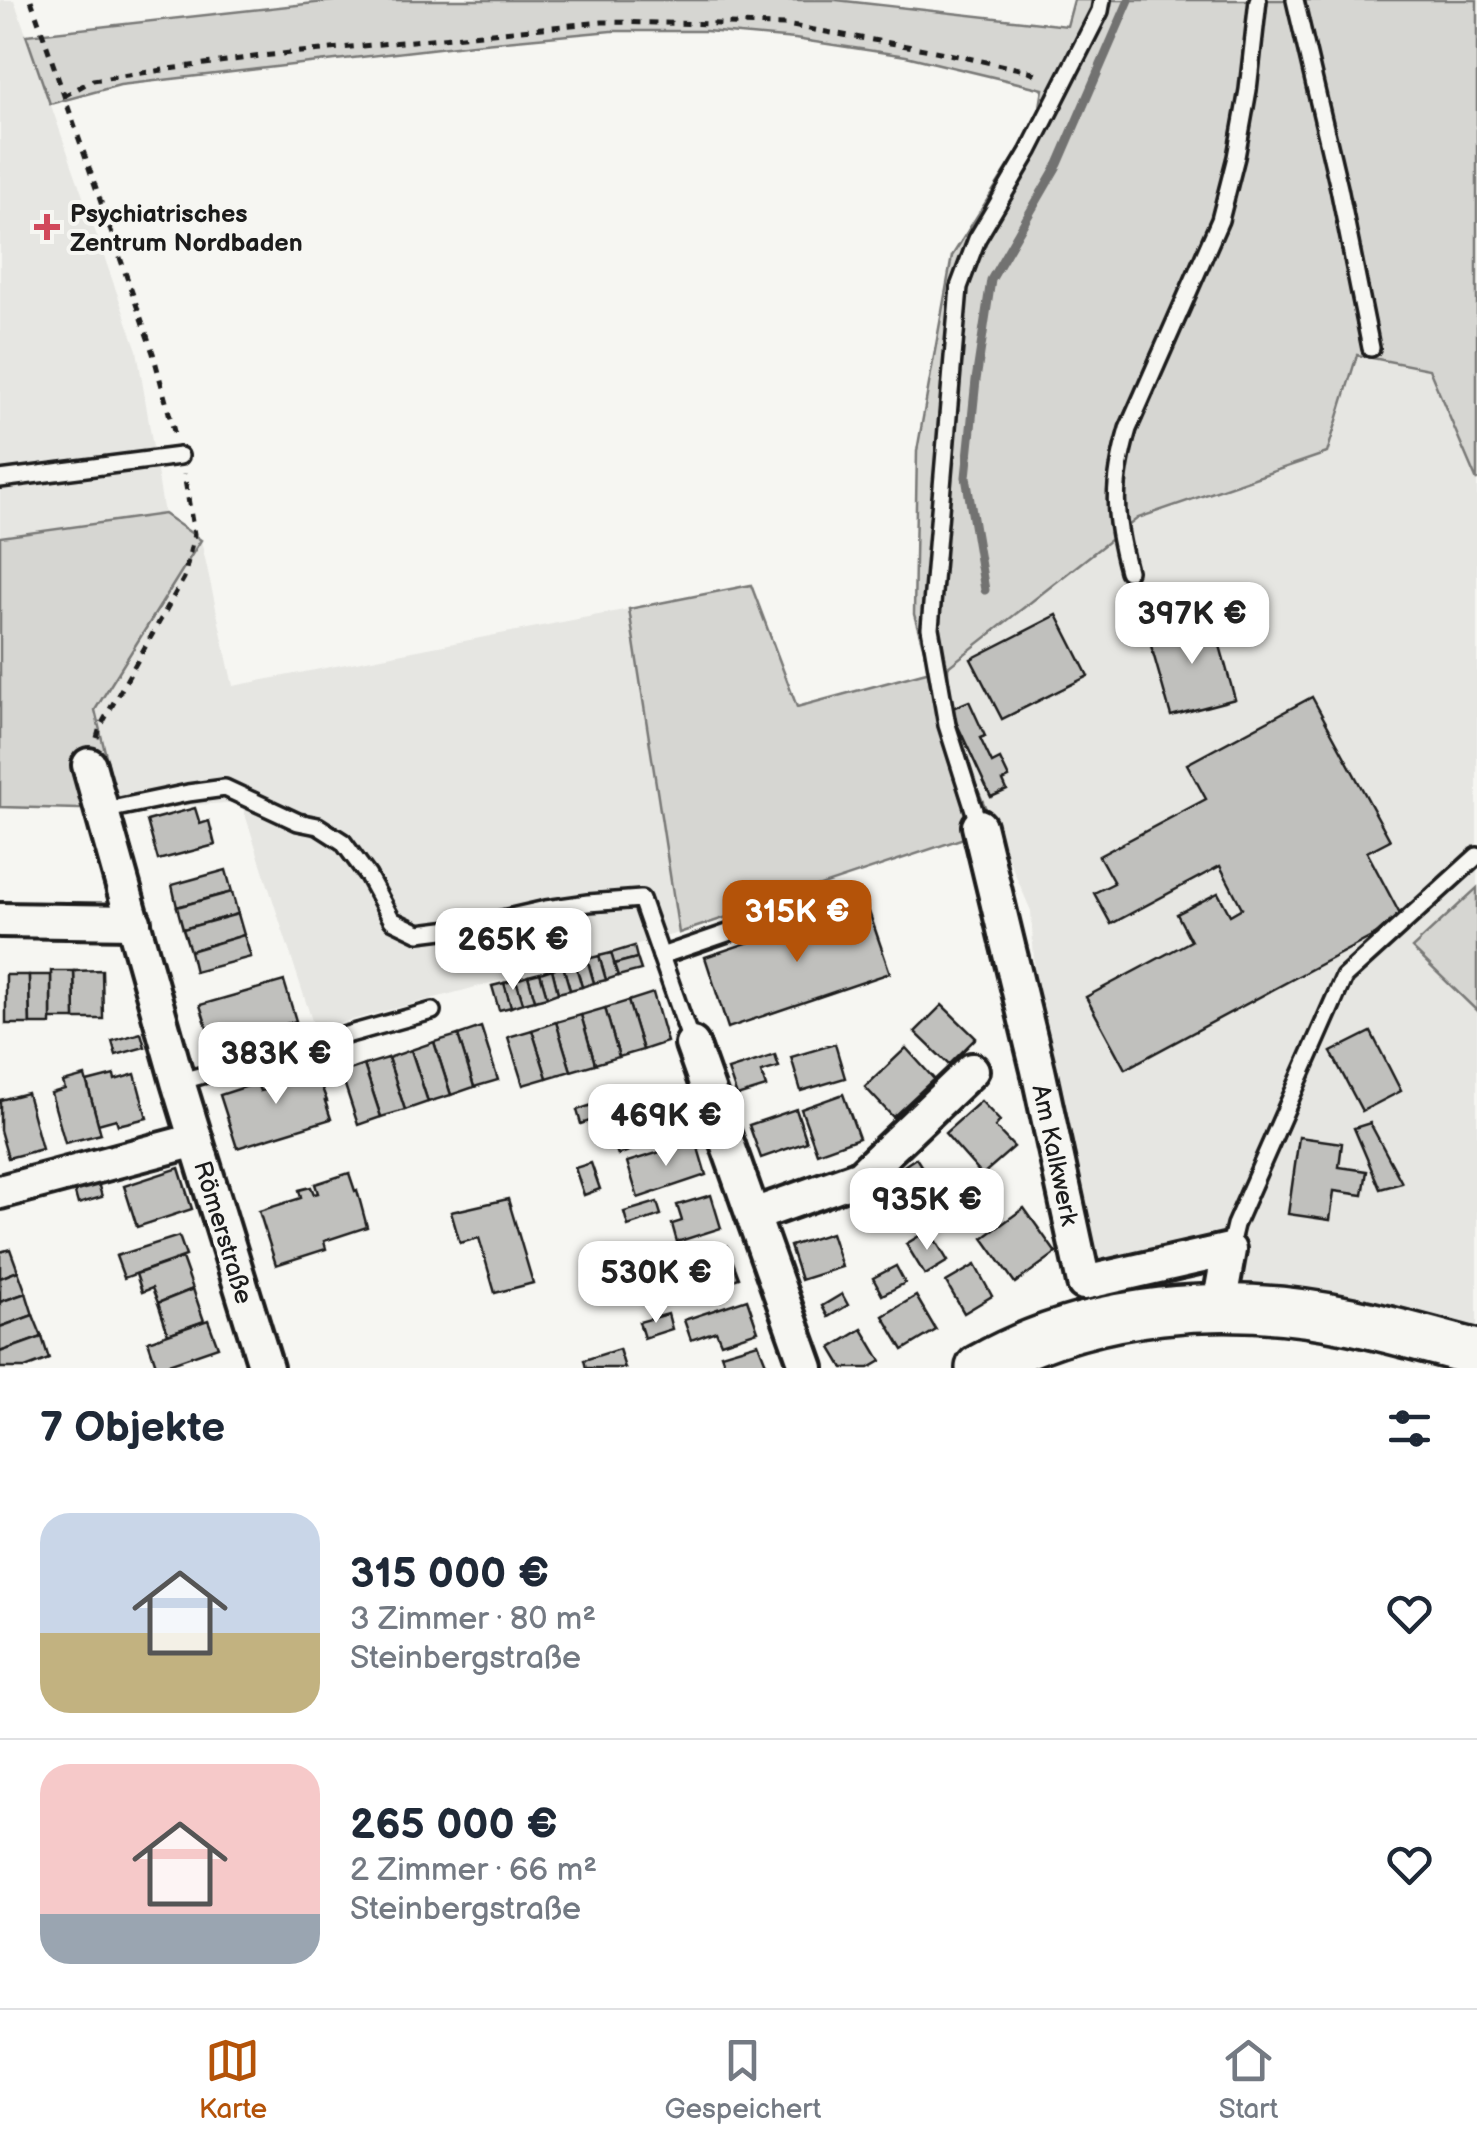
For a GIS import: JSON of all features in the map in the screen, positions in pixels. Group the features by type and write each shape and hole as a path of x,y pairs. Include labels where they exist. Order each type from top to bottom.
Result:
{"main road":[{"path":"979,1368 1083,1326 1171,1309 1219,1306 1350,1321 1477,1353"}],"street":[{"name":"Römerstraße","path":"90,765 178,1082 266,1368"},
{"name":"Am Kalkwerk","path":"979,826 1084,1283 1229,1250"},
{"path":"0,920 134,922"},
{"path":"692,1044 807,1368"},
{"path":"754,1215 860,1178 972,1070"},
{"path":"0,1192 196,1140"},
{"path":"1219,1306 1229,1250"}],"lane":[{"path":"979,826 947,725 930,628 959,287 977,238 1029,151 1102,0"},
{"path":"1128,570 1118,532 1118,464 1128,429 1220,220 1248,90 1258,0"},
{"path":"1296,0 1371,348"},
{"path":"0,478 180,456"},
{"path":"102,811 225,788 298,822 318,826 343,842 368,876 392,920 418,934 588,902 641,899 692,1044"},
{"path":"1229,1250 1235,1225 1344,977 1477,856"},
{"path":"662,956 800,908"},
{"path":"178,1082 432,1012"}],"path":[{"path":"31,0 154,353 180,456 194,534 184,578 100,726 90,765"},
{"path":"64,96 94,80 224,62 602,22 786,26 1030,71 1062,87"}],"shaded area":[{"name":"Psychiatrisches Zentrum Nordbaden","path":"0,0 14,0 137,350 164,514 0,537"},
{"path":"342,0 836,0 1067,26 1074,0 1477,0 1477,481 1429,369 1357,355 1327,453 1138,518 948,667 949,721 994,828 679,933 629,609 751,585 797,707 930,671 914,614 917,451 952,256 1038,119 1043,89 906,56 795,39 706,31 611,31 120,85 50,104 26,35"},
{"path":"1357,355 1429,369 1477,481 1477,888 1412,948 1477,1011 1477,1328 1352,1295 1247,1288 1224,1238 1102,1260 1076,1239 1039,1041 1031,911 949,721 948,667 1138,518 1327,453"},
{"path":"164,514 201,540 95,710 119,810 0,807 0,537"},
{"path":"201,540 233,686 629,609 679,933 315,1030 241,802 119,810 95,710"},
{"path":"1477,888 1477,1011 1412,948"}],"building":[{"path":"1057,615 1088,676 1002,719 971,659"},
{"path":"1212,617 1235,699 1171,716 1148,635"},
{"path":"1312,697 1390,840 1367,852 1403,920 1125,1069 1086,997 1191,941 1177,914 1218,893 1230,915 1242,908 1220,866 1111,924 1094,893 1114,883 1099,856 1206,799 1187,764"},
{"path":"969,701 992,763 1000,759 1009,778 1003,781 1007,790 991,797 950,709"},
{"path":"195,808 200,824 209,821 215,845 158,860 147,821"},
{"path":"226,870 232,892 177,907 172,885"},
{"path":"232,892 238,914 183,929 177,907"},
{"path":"866,903 890,973 728,1028 705,957"},
{"path":"238,914 244,935 190,951 183,929"},
{"path":"244,935 251,957 195,972 190,951"},
{"path":"634,946 637,958 614,964 611,953"},
{"path":"611,953 618,976 606,980 599,956"},
{"path":"599,956 606,980 594,983 587,959"},
{"path":"637,958 641,970 618,976 614,964"},
{"path":"587,959 594,983 582,987 575,963"},
{"path":"575,963 582,987 570,990 563,966"},
{"path":"563,966 570,990 558,993 552,969"},
{"path":"552,969 558,993 547,997 540,973"},
{"path":"102,970 103,1019 75,1019 74,971"},
{"path":"51,971 74,971 75,1019 51,1019"},
{"path":"540,973 547,997 535,1000 528,976"},
{"path":"6,975 29,975 30,1024 6,1024"},
{"path":"29,975 51,975 51,1024 30,1024"},
{"path":"528,976 535,1000 523,1003 516,980"},
{"path":"516,980 523,1003 511,1007 504,983"},
{"path":"284,981 296,1021 213,1046 200,1005"},
{"path":"504,983 511,1007 499,1010 492,986"},
{"path":"653,993 667,1042 643,1050 628,1001"},
{"path":"628,1001 643,1050 619,1057 605,1008"},
{"path":"942,1005 976,1038 949,1065 915,1032"},
{"path":"605,1008 619,1057 595,1064 581,1015"},
{"path":"581,1015 595,1064 571,1071 556,1022"},
{"path":"556,1022 571,1071 547,1078 532,1030"},
{"path":"481,1027 498,1080 474,1087 458,1035"},
{"path":"532,1030 547,1078 523,1085 508,1037"},
{"path":"1371,1032 1401,1091 1362,1111 1331,1052"},
{"path":"141,1033 145,1047 116,1055 112,1041"},
{"path":"458,1035 474,1087 451,1095 434,1042"},
{"path":"434,1042 451,1095 428,1102 411,1050"},
{"path":"835,1044 845,1078 801,1091 791,1057"},
{"path":"906,1048 934,1079 893,1117 865,1087"},
{"path":"411,1050 428,1102 405,1110 388,1058"},
{"path":"775,1055 779,1067 761,1072 766,1087 737,1096 728,1070"},
{"path":"388,1058 405,1110 381,1117 364,1065"},
{"path":"313,1065 331,1119 237,1148 220,1095 257,1083 260,1091 265,1090 263,1082 275,1079 278,1086 282,1085 279,1075"},
{"path":"364,1065 381,1117 358,1125 341,1073"},
{"path":"135,1074 147,1118 118,1125 116,1119 98,1124 87,1082"},
{"path":"85,1076 101,1134 65,1143 51,1093 65,1089 63,1082"},
{"path":"675,1088 687,1121 646,1135 635,1101"},
{"path":"27,1093 42,1149 8,1158 0,1130 0,1100"},
{"path":"843,1094 859,1138 817,1153 801,1109"},
{"path":"609,1099 614,1113 581,1124 577,1110"},
{"path":"981,1101 1000,1121 995,1127 1014,1147 982,1175 945,1133"},
{"path":"796,1109 807,1142 761,1158 749,1125"},
{"path":"1370,1123 1402,1183 1380,1189 1354,1128"},
{"path":"636,1133 643,1146 618,1155 612,1139"},
{"path":"1299,1137 1342,1143 1339,1167 1367,1171 1363,1195 1334,1191 1330,1220 1288,1214"},
{"path":"696,1141 706,1175 638,1198 627,1162"},
{"path":"916,1158 940,1195 897,1224 872,1187"},
{"path":"591,1163 600,1189 584,1195 575,1168"},
{"path":"179,1168 192,1209 137,1227 124,1186"},
{"path":"349,1173 367,1227 324,1241 326,1249 276,1265 259,1211 301,1198 299,1190 311,1187 314,1194 318,1193 315,1184"},
{"path":"97,1179 102,1197 78,1204 73,1186"},
{"path":"711,1195 721,1228 677,1242 672,1224 682,1221 677,1205"},
{"path":"508,1199 533,1283 495,1293 479,1238 460,1243 451,1212"},
{"path":"657,1202 661,1215 628,1226 624,1212"},
{"path":"1024,1208 1056,1253 1015,1283 983,1238"},
{"path":"929,1230 948,1261 925,1275 906,1244"},
{"path":"831,1233 842,1267 801,1280 790,1246"},
{"path":"179,1236 186,1256 124,1278 116,1256"},
{"path":"727,1246 739,1278 704,1290 693,1258"},
{"path":"10,1249 18,1271 0,1278 0,1252"},
{"path":"182,1258 193,1289 158,1303 152,1288 142,1292 136,1274"},
{"path":"975,1265 992,1296 964,1313 946,1282"},
{"path":"896,1266 905,1283 882,1295 873,1278"},
{"path":"18,1271 26,1293 0,1302 0,1278"},
{"path":"193,1289 204,1321 168,1334 158,1303"},
{"path":"26,1293 33,1315 0,1327 0,1302"},
{"path":"842,1294 848,1305 828,1317 822,1306"},
{"path":"916,1296 936,1330 903,1350 883,1316"},
{"path":"747,1299 758,1331 721,1343 716,1331 691,1340 684,1320"},
{"path":"668,1314 672,1329 644,1338 639,1322"},
{"path":"33,1315 42,1337 0,1352 0,1327"},
{"path":"208,1320 218,1347 157,1368 148,1341"},
{"path":"862,1329 881,1361 869,1368 843,1368 831,1348"},
{"path":"42,1337 49,1359 25,1368 0,1368 0,1352"},
{"path":"758,1343 768,1368 726,1368 721,1354"},
{"path":"619,1349 625,1368 586,1368 584,1360"}],"waterway":[{"path":"985,590 966,477 991,280 1058,164 1129,0"}],"place":[{"name":"Psychiatrisches Zentrum Nordbaden","path":"47,227"}]}
